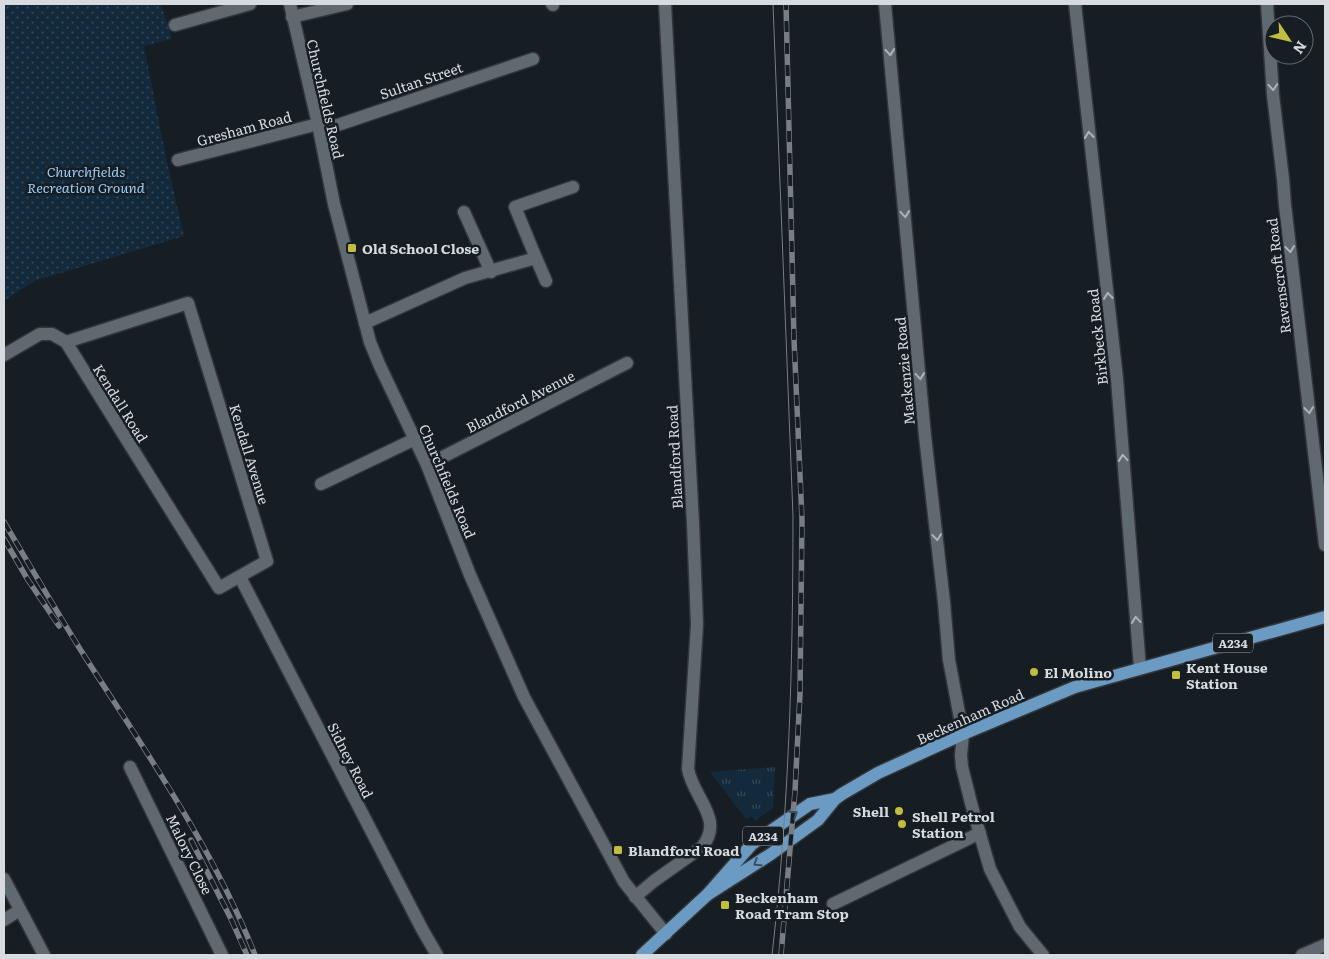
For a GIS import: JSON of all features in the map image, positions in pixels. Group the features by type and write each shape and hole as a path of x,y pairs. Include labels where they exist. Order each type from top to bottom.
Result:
{"main road":[{"name":"Beckenham Road","path":"642,955 708,895 752,844 810,804 835,799 878,773 963,734 1074,687 1325,617"},
{"name":"Beckenham Road","path":"708,895 771,854 818,820 835,799"}],"street":[{"path":"175,25 250,4"},
{"path":"291,10 347,4"},
{"name":"Blandford Road","path":"635,898 654,881 702,847 711,828 710,815 693,787 688,769 696,647 696,615 693,523 665,4"},
{"name":"Mackenzie Road","path":"885,4 925,436 949,660 963,734 962,767 990,869 1020,927 1043,955"},
{"name":"Birkbeck Road","path":"1075,4 1117,379 1140,668"},
{"name":"Ravenscroft Road","path":"1267,4 1273,95 1283,179 1284,205 1325,545"},
{"name":"Churchfields Road","path":"291,10 319,128 334,204 365,323 379,364 427,465 470,575 524,697 614,866 635,898 666,934"},
{"name":"Sultan Street","path":"319,128 532,59"},
{"name":"Gresham Road","path":"178,160 319,128"},
{"path":"546,282 515,207 573,187"},
{"path":"464,212 491,272"},
{"path":"365,323 465,278 536,258"},
{"name":"Kendall Avenue","path":"66,342 188,303 268,561 219,588"},
{"path":"4,355 40,334 52,334 66,342"},
{"name":"Kendall Road","path":"66,342 219,588"},
{"name":"Blandford Avenue","path":"427,465 627,364"},
{"path":"321,484 415,439"},
{"name":"Sidney Road","path":"240,577 417,921 437,955"},
{"name":"Malory Close","path":"130,767 222,955"},
{"path":"832,904 980,833"},
{"path":"4,879 44,955"},
{"path":"4,920 20,910"},
{"path":"1302,955 1325,945"}],"green space":[{"name":"Churchfields Recreation Ground","path":"4,4 161,4 172,39 144,46 184,236 34,281 4,301"},
{"path":"775,767 773,808 755,821 751,816 746,819 710,772"}],"tram line":[{"path":"772,955 778,901 789,736 793,516 773,4"}],"railway":[{"path":"781,955 795,791 800,694 802,520 794,339 786,4"},
{"path":"4,522 80,649 175,798 238,914 255,955"},
{"path":"4,539 28,580 59,626"},
{"path":"191,840 247,955"}],"place":[{"name":"Old School Close","path":"352,248"},
{"name":"El Molino","path":"1034,672"},
{"name":"Kent House Station","path":"1176,675"},
{"name":"Shell","path":"899,811"},
{"name":"Shell Petrol Station","path":"902,824"},
{"name":"Blandford Road","path":"618,850"},
{"name":"Beckenham Road Tram Stop","path":"725,905"}]}
